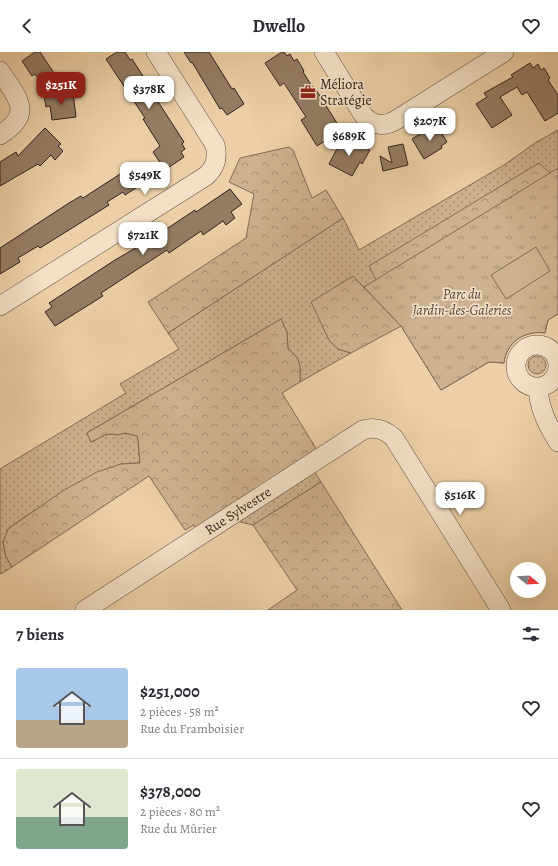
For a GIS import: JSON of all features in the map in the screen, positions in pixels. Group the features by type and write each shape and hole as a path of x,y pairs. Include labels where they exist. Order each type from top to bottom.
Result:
{"street":[{"path":"0,306 206,176 214,168 217,157 215,145 156,52"},
{"path":"324,52 364,116 374,123 385,125 396,120 504,52"},
{"path":"0,71 16,96 20,108 18,120 14,126 0,135"},
{"path":"538,387 543,415 548,427 558,442"},
{"name":"Rue Sylvestre","path":"84,610 363,430 375,428 388,433 394,438 501,610"}],"green space":[{"path":"558,130 558,314 548,320 545,333 530,333 518,339 508,349 504,363 489,362 441,390 401,326 376,280 364,287 353,276 338,349 351,353 300,382 298,360 288,349 287,332 281,319 87,433 91,442 105,435 111,434 118,435 125,433 137,436 140,463 121,464 26,516 8,529 3,542 6,557 12,567 1,574 0,573 0,469 126,393 120,384 179,349 168,333 343,218 359,250 504,165 535,143"},
{"path":"289,147 293,150 312,198 326,190 343,218 168,333 148,302 246,238 254,194 229,182 240,158"},
{"path":"539,163 550,173 401,290 376,280 369,266"},
{"name":"Parc du Jardin-des-Galeries","path":"558,168 558,314 548,320 545,333 530,333 513,343 508,349 504,363 489,362 441,390 401,326 364,287"},
{"path":"536,247 550,271 506,299 491,275"},
{"path":"353,276 401,326 351,353 338,349 329,340 311,302"},
{"path":"281,319 287,332 288,349 298,360 300,372 300,382 282,393 317,450 197,530 194,525 185,530 149,476 12,567 6,557 3,542 8,529 64,490 97,472 121,464 140,463 137,436 125,433 118,435 111,434 105,435 91,442 87,433"},
{"path":"533,356 541,356 546,361 544,372 541,374 533,374 528,369 528,361"},
{"path":"314,471 321,482 253,525 236,521"},
{"path":"321,482 402,610 268,610 297,590 253,525"}],"building":[{"path":"35,52 40,52 54,73 41,82 35,74 32,76 22,61"},
{"path":"117,52 125,52 130,60 132,59 184,142 182,144 185,149 181,152 184,157 165,170 153,152 160,146 143,119 145,118 106,59"},
{"path":"184,52 209,52 232,89 234,88 244,104 227,115 222,108 220,109 192,62 191,63"},
{"path":"284,52 287,56 290,54 294,61 297,59 304,71 303,72 337,123 324,131 333,136 317,146 301,120 306,117 284,83 280,86 265,63"},
{"path":"530,63 533,68 538,64 541,70 544,68 550,78 548,80 558,95 558,113 545,121 527,92 522,95 517,87 500,97 512,115 492,128 476,104 487,97 484,93 513,77 511,75"},
{"path":"73,92 76,117 52,120 50,106 46,107 44,96"},
{"path":"431,127 433,131 438,127 447,142 441,146 442,148 424,159 412,139"},
{"path":"45,128 61,144 58,146 63,151 55,160 51,155 40,166 38,164 0,186 0,162 16,152 18,156"},
{"path":"341,141 347,144 349,142 355,145 356,143 370,150 362,164 360,162 352,176 329,164"},
{"path":"403,144 408,165 383,171 380,156 392,163 388,147"},
{"path":"131,167 142,184 125,195 123,192 107,202 109,205 40,248 38,246 18,258 20,262 0,274 0,248 69,203 81,196 83,198"},
{"path":"230,189 242,204 231,212 235,218 226,225 223,221 203,235 201,231 169,253 167,250 101,293 103,296 55,326 45,312 52,307 49,303 195,210 196,212"}],"place":[{"name":"Méliora Stratégie","path":"308,92"}]}
